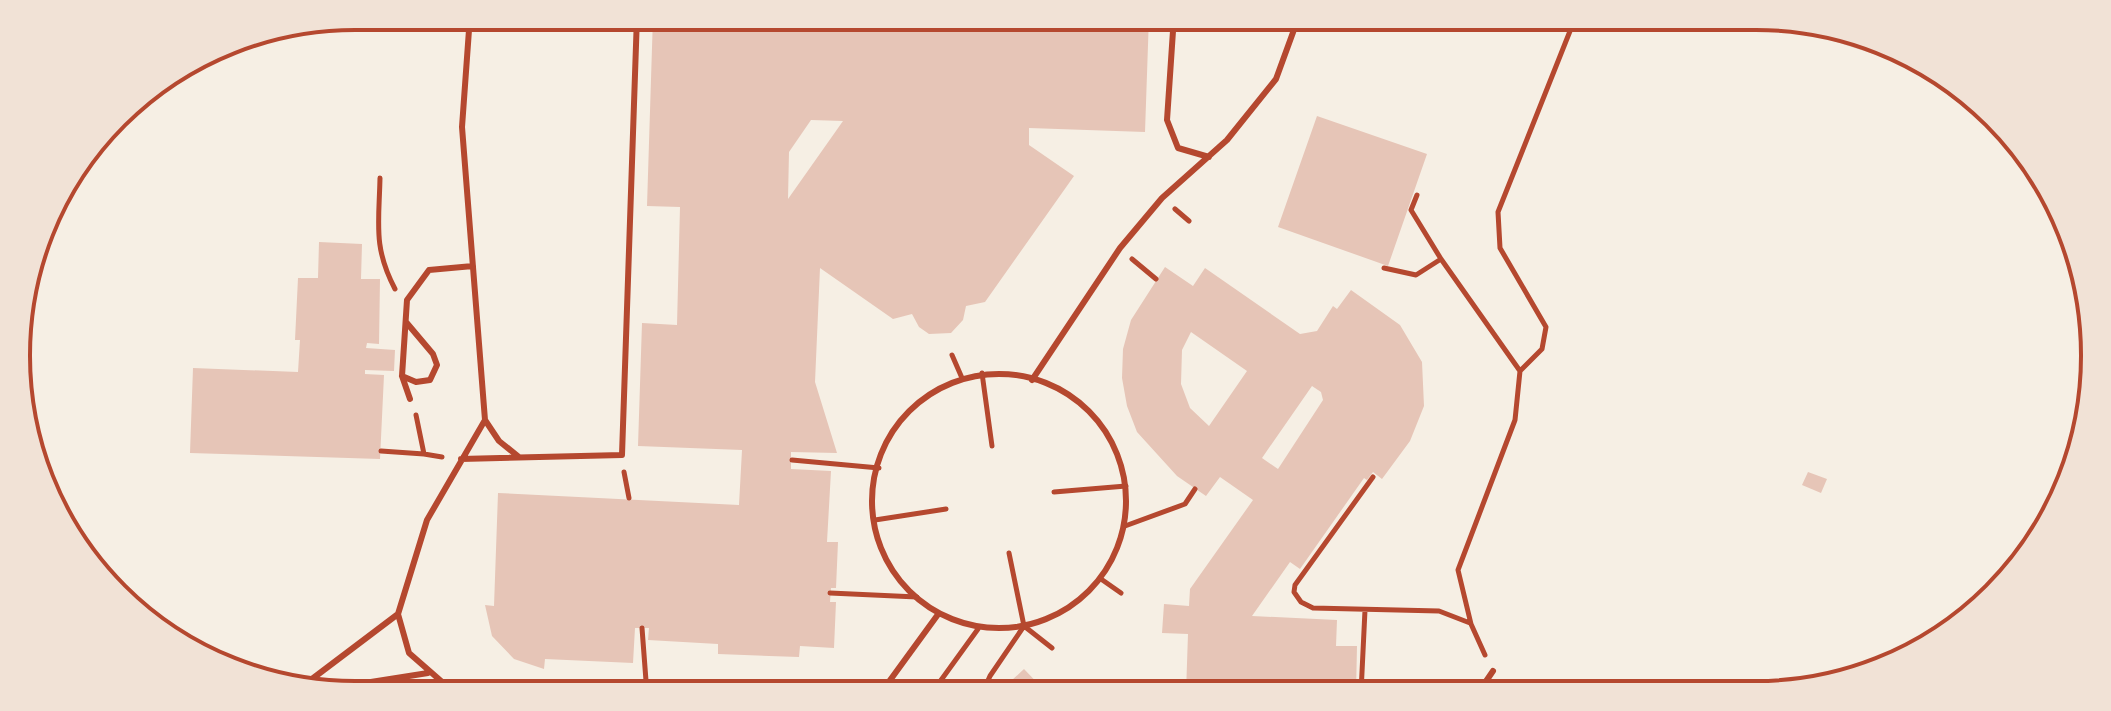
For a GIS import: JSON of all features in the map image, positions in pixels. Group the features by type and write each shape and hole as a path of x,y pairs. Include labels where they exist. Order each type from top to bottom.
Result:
{"lane":[{"path":"469,30 462,127 485,420 499,441 519,457"},
{"path":"461,459 622,455 637,30"},
{"path":"1173,30 1167,120 1178,148 1209,157"},
{"path":"1032,380 1120,248 1162,198 1227,140 1276,79 1294,30"},
{"path":"410,399 402,376 407,300 429,270 473,266"},
{"path":"402,376 416,382 430,380 437,365 433,354 406,322"},
{"path":"982,373 1032,380 1044,381 1085,406 1109,434 1126,486 1125,526 1101,579 1068,609 1024,626 978,629 939,613 917,597 907,589 882,553 871,505 882,449 918,402 962,378 982,373"},
{"path":"439,681 409,653 398,614 427,520 485,420"},
{"path":"889,681 939,613"},
{"path":"313,678 398,614"},
{"path":"1486,681 1493,671"},
{"path":"377,681 428,673"}],"path":[{"path":"1493,671 1471,624 1458,570 1515,420 1520,371 1542,349 1546,327 1500,248 1498,212 1570,30"},
{"path":"380,178 378,234 381,263"},
{"path":"1417,195 1411,210 1441,259 1520,371"},
{"path":"1120,248 1156,279"},
{"path":"1384,268 1416,275 1441,259"},
{"path":"952,355 962,378"},
{"path":"982,373 992,446"},
{"path":"381,451 424,452 414,407"},
{"path":"792,460 879,468"},
{"path":"1373,477 1295,585 1294,592 1301,602 1313,608 1439,611 1471,624"},
{"path":"1054,492 1126,486"},
{"path":"1125,526 1185,504 1195,489"},
{"path":"875,520 946,509"},
{"path":"1009,553 1024,626 1052,648"},
{"path":"1101,579 1121,593"},
{"path":"830,593 917,597"},
{"path":"1362,681 1365,610"},
{"path":"988,681 1024,626"},
{"path":"642,628 646,681"},
{"path":"940,681 978,629"}],"building":[{"path":"653,30 1149,30 1145,132 1029,128 1029,145 1074,176 985,302 966,306 963,320 951,333 929,334 919,327 912,314 893,319 820,268 815,382 837,453 791,452 791,469 831,471 827,542 838,542 836,588 831,588 830,602 836,602 834,648 800,646 799,657 718,654 718,644 648,640 649,628 635,628 633,663 545,659 544,669 514,659 492,636 485,605 494,606 498,493 739,505 742,450 638,446 642,323 677,325 680,207 647,206","holes":["811,120 843,121 788,199 789,152"]},
{"path":"1830,40 1860,47 1887,58"},
{"path":"1317,116 1427,154 1388,266 1278,227"},
{"path":"319,242 362,244 361,279 380,279 379,344 367,343 366,348 395,350 394,371 365,370 365,374 384,375 380,459 190,453 193,368 298,372 300,340 295,340 298,278 318,278"},
{"path":"1165,267 1193,286 1205,268 1300,334 1317,331 1333,306 1337,309 1351,290 1400,325 1422,362 1424,406 1410,441 1382,479 1373,472 1367,480 1364,478 1300,569 1290,562 1252,616 1337,620 1336,646 1357,646 1356,681 1186,681 1188,634 1162,633 1164,604 1189,606 1190,589 1253,500 1220,477 1206,496 1177,476 1137,432 1127,406 1122,378 1123,349 1131,320","holes":["1191,332 1247,371 1209,426 1190,408 1181,384 1182,350","1312,386 1321,392 1323,400 1278,469 1262,458"]},
{"path":"1808,472 1827,479 1821,493 1802,485"},
{"path":"1024,669 1036,681 1011,681"}]}
